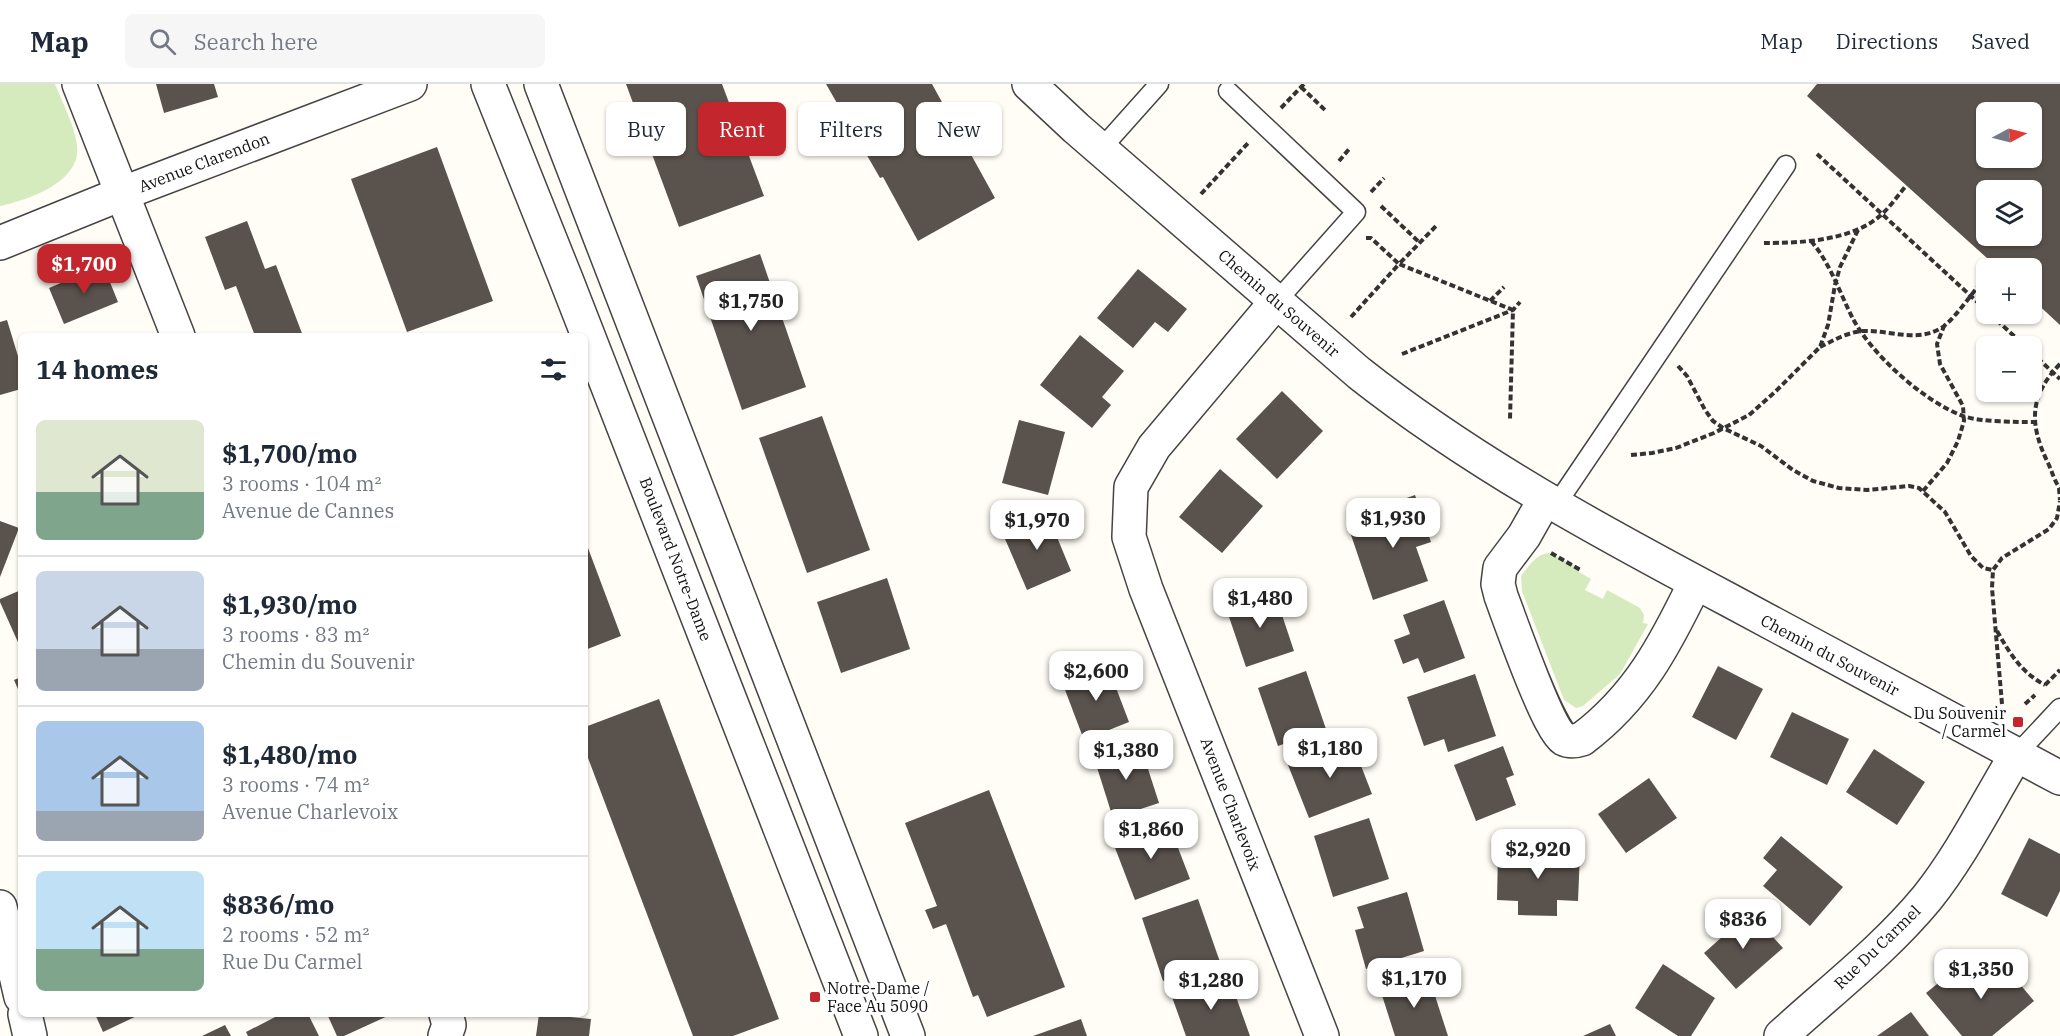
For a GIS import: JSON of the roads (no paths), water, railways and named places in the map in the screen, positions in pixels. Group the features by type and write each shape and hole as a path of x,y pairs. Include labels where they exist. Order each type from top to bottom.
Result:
{"street":[{"path":"79,84 177,333"},
{"name":"Avenue Clarendon","path":"0,243 121,194 410,84"},
{"name":"Boulevard Notre-Dame","path":"488,84 587,333"},
{"path":"541,84 908,1036"},
{"name":"Chemin du Souvenir","path":"1029,84 1050,105 1276,302 1395,401 1484,462 1695,583 2060,778"},
{"name":"Avenue Charlevoix","path":"1276,302 1154,447 1131,487 1130,537 1150,600 1322,1036"},
{"name":"Boulevard Notre-Dame","path":"588,335 861,1036"},
{"path":"1551,502 1500,568 1498,584 1547,714 1558,734 1564,739 1576,741 1582,739 1634,690 1677,621 1695,583"},
{"name":"Rue Du Carmel","path":"1781,1036 1894,934 1927,898 1968,838 2016,755"},
{"path":"0,907 18,984"},
{"path":"26,1017 30,1036"},
{"path":"445,1036 449,1024 447,1017"}],"lane":[{"path":"1101,149 1159,84"},
{"path":"1228,91 1356,212 1276,302"},
{"path":"1551,502 1786,165"},
{"path":"2016,755 2060,708"}],"place":[{"name":"Du Souvenir / Carmel","path":"2018,722"},
{"name":"Notre-Dame / Face Au 5090","path":"815,997"}]}
